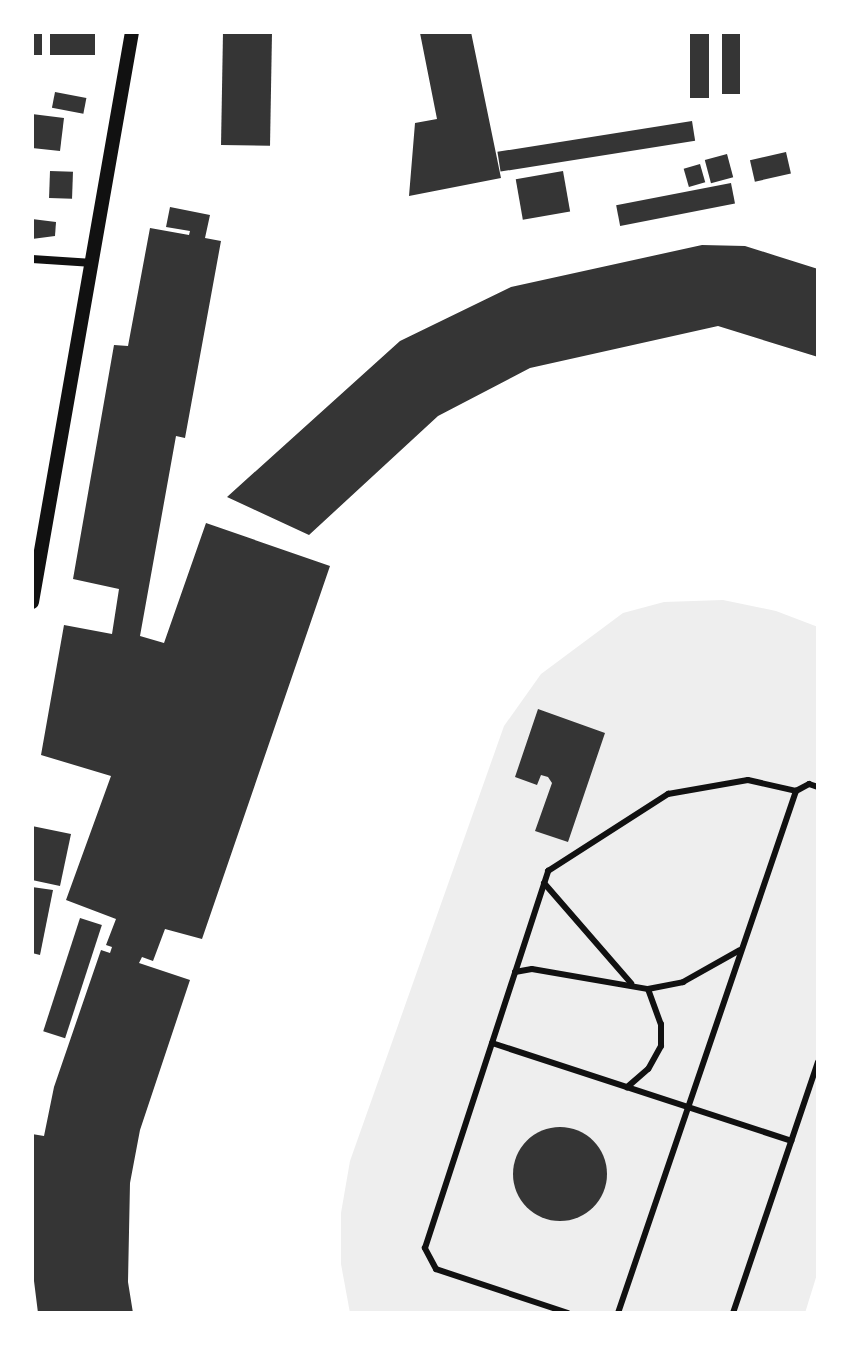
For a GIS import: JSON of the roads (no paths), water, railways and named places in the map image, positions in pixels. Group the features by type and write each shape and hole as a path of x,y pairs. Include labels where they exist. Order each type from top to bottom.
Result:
{"street":[{"path":"32,602 94,263 132,32"},
{"path":"32,259 94,263"}],"lane":[{"path":"568,1313 436,1269 428,1260 425,1248 548,871 668,794 748,780 796,791 809,784 818,787"},
{"path":"618,1313 796,791"},
{"path":"544,883 631,983"},
{"path":"515,972 532,969 631,983 648,989 683,982 741,950"},
{"path":"627,1087 648,1069 661,1046 661,1024 648,989"},
{"path":"492,1043 791,1141"},
{"path":"733,1313 818,1062"}]}
